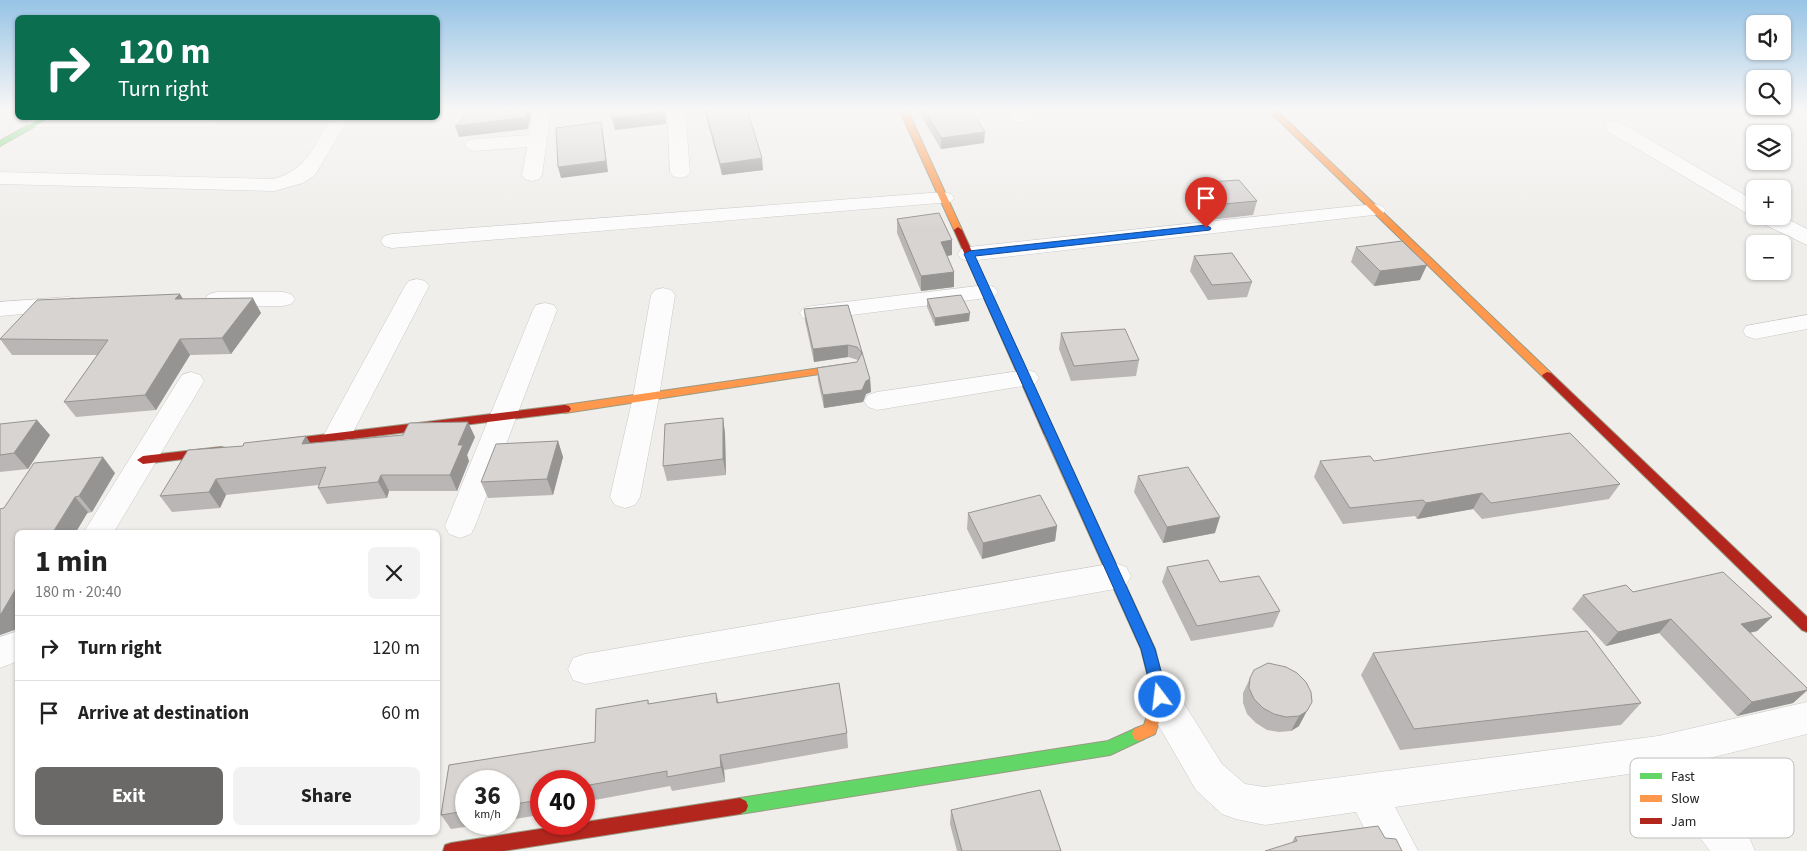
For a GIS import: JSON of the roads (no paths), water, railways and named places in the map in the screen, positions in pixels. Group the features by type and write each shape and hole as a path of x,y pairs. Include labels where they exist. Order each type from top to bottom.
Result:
{"street":[{"path":"0,178 274,185 296,179 308,171 321,149"},
{"path":"532,175 537,149"},
{"path":"679,149 680,172"},
{"path":"921,149 1148,649 1160,697 1209,777 1236,801 1265,806 1367,794 1658,753 1807,718"},
{"path":"1312,149 1807,626"},
{"path":"1651,149 1746,205"},
{"path":"392,241 944,198"},
{"path":"969,254 1375,210"},
{"path":"1782,225 1807,238"},
{"path":"336,438 417,286"},
{"path":"812,313 986,292"},
{"path":"625,497 646,397 663,295"},
{"path":"193,300 283,299"},
{"path":"0,309 94,303"},
{"path":"460,526 545,310"},
{"path":"1755,331 1807,322"},
{"path":"258,447 502,418 848,367"},
{"path":"877,401 1026,378"},
{"path":"100,530 191,381"},
{"path":"143,460 230,450"},
{"path":"585,668 1115,576"},
{"path":"0,653 15,646"},
{"path":"451,851 1110,748 1150,729 1160,697"},
{"path":"1658,753 1662,758"},
{"path":"1367,794 1398,851"},
{"path":"1725,838 1735,851"}]}
